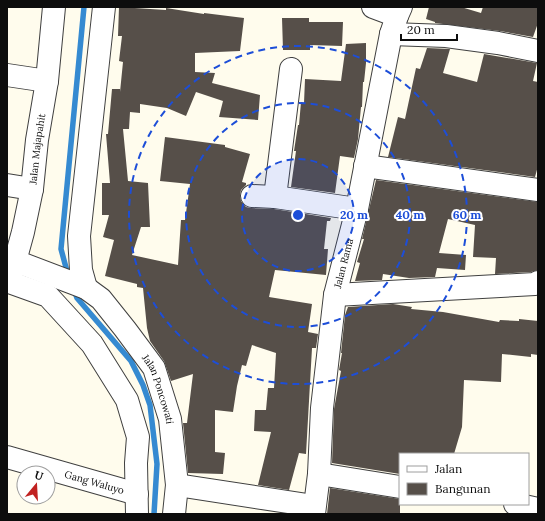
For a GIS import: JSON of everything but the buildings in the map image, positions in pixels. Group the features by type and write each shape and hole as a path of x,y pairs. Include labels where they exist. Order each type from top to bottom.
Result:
{"street":[{"name":"Jalan Majapahit","path":"8,285 32,189 37,140 47,81 54,7"},
{"path":"81,286 79,236 104,7"},
{"path":"373,7 396,19 446,36 498,43 538,51"},
{"name":"Jalan Rama","path":"314,510 319,474 322,408 335,295 357,209 396,19"},
{"path":"275,198 291,69"},
{"path":"7,75 47,81"},
{"path":"365,166 538,190"},
{"path":"7,185 32,189"},
{"path":"252,196 357,209"},
{"name":"Jalan Poncowati","path":"15,261 81,286 101,300 154,368 170,419 177,485 174,514"},
{"path":"335,295 535,284 538,282"},
{"path":"8,285 48,296 92,344 127,400 138,437 136,463 137,504"},
{"name":"Gang Waluyo","path":"7,457 137,504"},
{"path":"319,474 399,487"},
{"path":"177,485 314,510"},
{"path":"520,505 538,509"}],"waterway":[{"path":"68,275 61,249 84,7"},
{"path":"74,290 77,298 131,361 143,385 150,405 157,464 154,514"}]}
